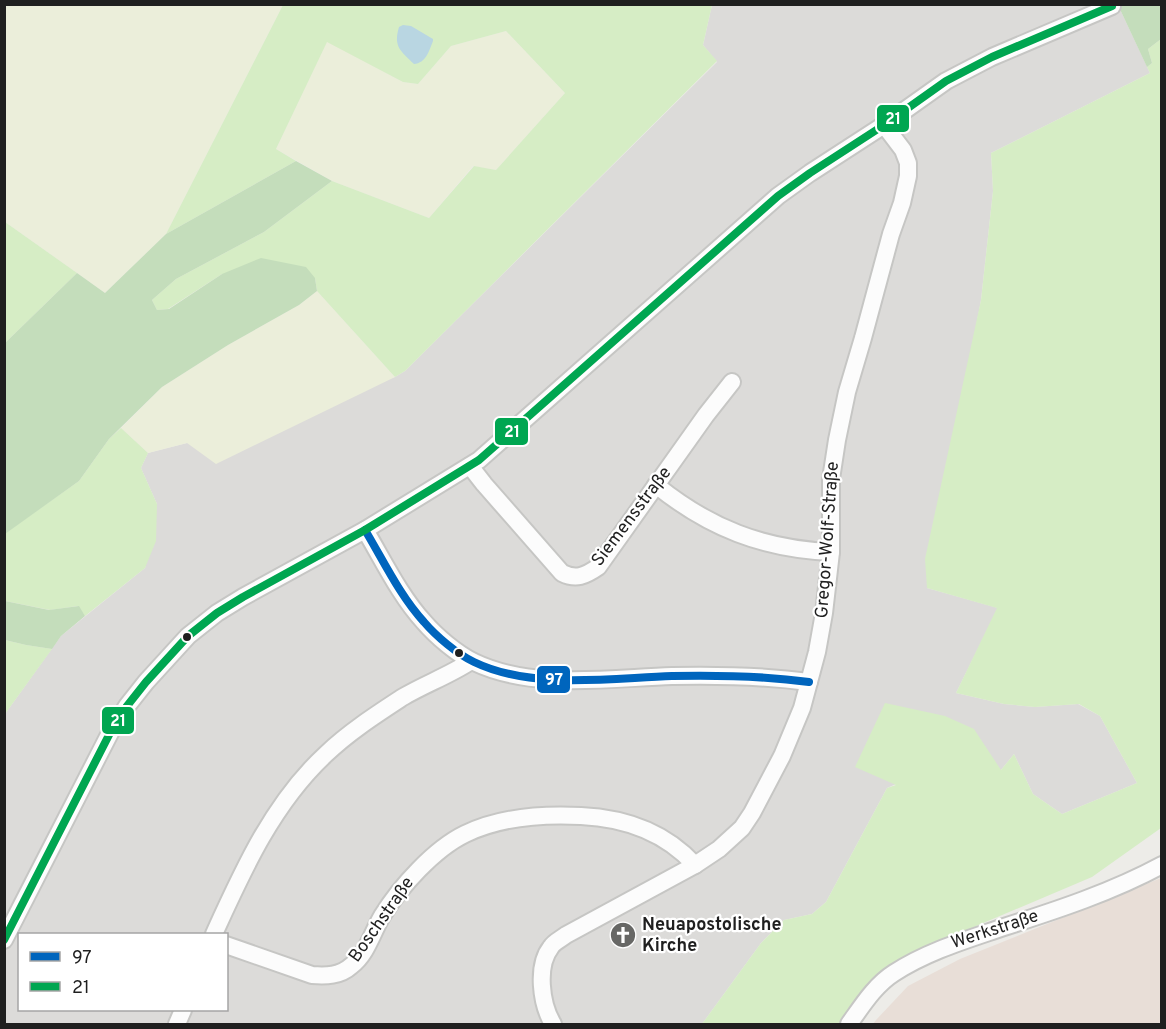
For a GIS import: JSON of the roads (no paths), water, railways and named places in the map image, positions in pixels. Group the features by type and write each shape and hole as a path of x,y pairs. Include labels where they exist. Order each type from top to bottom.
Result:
{"street":[{"path":"4,940 110,733 127,706 188,636 217,613 243,597 365,530 470,466 494,448 778,196 810,173 884,125 945,81 992,57 1112,6"},
{"name":"Gregor-Wolf-Straße","path":"553,1024 543,996 542,978 544,959 551,946 566,935 695,864 719,849 742,828 782,756 802,708 817,652 824,613 831,552 831,479 837,440 847,392 908,176 908,163 903,150 884,125"},
{"name":"Siemensstraße","path":"470,466 561,573 570,577 587,574 598,567 732,382"},
{"path":"656,485 672,498 715,524 745,537 813,551 831,552"},
{"path":"365,530 411,606 425,624 471,661 504,673 543,680 707,675 779,678 809,682"},
{"path":"214,933 254,849 302,778 327,753 361,726 405,696 458,670 471,661"},
{"name":"Boschstraße","path":"228,946 312,975 339,974 361,957 381,917 416,873 441,850 463,835 486,825 569,815 627,822 657,834 695,864"},
{"name":"Werkstraße","path":"849,1024 866,999 893,974 944,947 1062,908 1141,876 1161,865"}],"water":[{"path":"411,26 433,39 427,56 418,63 414,64 399,48 397,34 399,27"}],"place":[{"name":"Neuapostolische Kirche","path":"623,935"}]}
